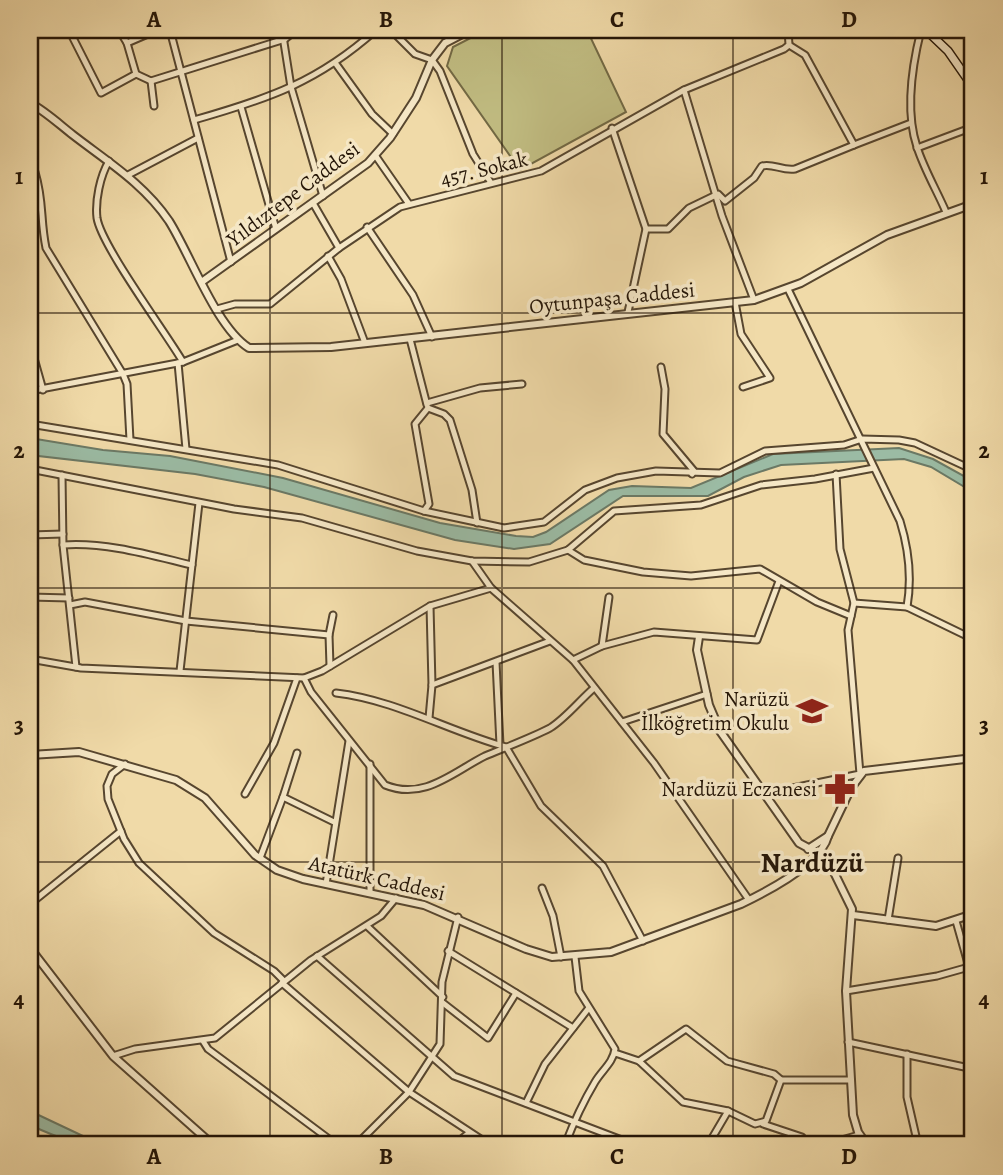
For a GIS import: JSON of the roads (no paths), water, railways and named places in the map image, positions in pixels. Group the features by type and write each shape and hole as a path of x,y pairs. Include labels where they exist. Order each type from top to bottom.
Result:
{"main road":[{"path":"924,30 948,51 973,87"}],"street":[{"path":"69,30 102,93 135,74"},
{"path":"119,30 127,43 135,74"},
{"path":"127,43 157,30"},
{"path":"170,30 231,262"},
{"path":"282,30 291,87 323,196"},
{"path":"135,74 151,81 285,39 296,30"},
{"path":"194,120 241,107 291,87 336,64 376,30"},
{"path":"391,30 415,54 432,60 440,71 473,154 491,183"},
{"name":"Yıldıztepe Caddesi","path":"203,281 323,196 375,155 393,134 416,98 432,60 445,43 470,30"},
{"path":"788,30 789,45 805,55 854,145"},
{"path":"924,30 914,60 911,123 917,148 946,212"},
{"name":"457. Sokak","path":"217,309 234,304 270,304 367,227 409,204 541,171 612,128 684,90 789,45"},
{"path":"336,64 372,114 393,134"},
{"path":"151,81 154,106"},
{"path":"684,90 718,194 722,216 754,300"},
{"path":"30,103 128,175 168,220 217,309 238,340 181,362 30,391"},
{"path":"241,107 276,229"},
{"path":"718,194 725,201 754,178 762,166 771,164 784,170 794,169 911,123"},
{"path":"917,148 973,127"},
{"path":"612,128 646,229 628,312"},
{"path":"128,175 198,138"},
{"path":"375,155 409,204"},
{"path":"109,161 103,171 96,202 97,221 181,362 186,449"},
{"path":"30,170 34,172 42,195 44,211 41,227 46,248 127,384 130,440"},
{"path":"646,229 668,229 689,208 718,194"},
{"path":"313,203 339,248"},
{"name":"Oytunpaşa Caddesi","path":"238,340 249,348 265,349 365,344 432,337 460,331 754,300 788,289 887,235 973,204"},
{"path":"367,227 414,295 432,337"},
{"path":"328,256 341,279 365,344"},
{"path":"788,289 819,359 892,501 907,544 910,572 907,607"},
{"path":"735,302 741,334 770,378 743,387"},
{"path":"410,339 427,405 450,420 472,490 477,523"},
{"path":"30,344 43,390"},
{"path":"662,368 665,389 663,434 694,471 691,474"},
{"path":"424,511 429,504 415,424 427,405 481,388 523,384"},
{"path":"30,424 278,465 424,511 504,528 530,526 557,513 585,490 618,478 656,471 720,473 765,451 844,445 862,439 915,443 973,470"},
{"path":"30,468 100,480 199,503 302,518 358,536 472,561 530,562 568,550 614,511 701,505 761,485 815,479 874,468"},
{"path":"820,854 860,774 848,630 854,603 840,549 836,474"},
{"path":"62,475 63,545 76,667"},
{"path":"180,671 199,503"},
{"path":"30,535 63,534"},
{"path":"63,545 82,544 131,551 192,565"},
{"path":"568,550 584,559 643,572 691,576 760,569 817,603 850,616"},
{"path":"472,561 491,588 573,660 622,722 749,900"},
{"path":"573,660 602,646 654,632 757,640 779,581"},
{"path":"30,659 76,667 301,678 330,666 430,606 491,588"},
{"path":"30,597 85,602 186,621 329,635"},
{"path":"602,646 609,597"},
{"path":"854,603 907,607 973,639"},
{"path":"429,718 432,685 430,606"},
{"path":"330,666 329,635 333,615"},
{"path":"699,637 697,650 717,726 799,843 829,861 853,915 848,935 848,1042 853,1115 859,1135 867,1145"},
{"path":"432,685 550,641"},
{"path":"496,662 503,746 541,806 603,866 642,941"},
{"path":"301,678 385,785 396,789 422,788 444,781 503,746 550,728 594,688"},
{"path":"245,794 274,743 301,678"},
{"path":"336,694 360,696 503,746"},
{"path":"622,722 707,695"},
{"path":"326,884 349,741"},
{"name":"Atatürk Caddesi","path":"30,755 74,751 176,780 205,798 260,858 284,873 396,898 458,917 526,949 561,957 611,952 749,900 820,854"},
{"path":"260,858 284,797 297,752"},
{"path":"764,794 860,774 880,767 937,764 973,758"},
{"path":"125,764 112,774 107,790 121,831 133,855 152,877 214,933 274,971 283,982 409,1092 490,1145"},
{"path":"370,764 370,892"},
{"path":"284,797 334,822"},
{"path":"30,904 121,831"},
{"path":"808,849 828,836"},
{"path":"888,920 898,859"},
{"path":"542,888 553,916 561,957"},
{"path":"113,1056 135,1049 215,1038 317,956 381,916 396,898"},
{"path":"853,915 936,926 973,914"},
{"path":"356,1145 409,1092 433,1059 440,1044 448,951 458,917"},
{"path":"956,920 969,967 970,1068 973,1078"},
{"path":"367,926 443,1000 488,1038 516,993"},
{"path":"30,948 113,1056 213,1145"},
{"path":"448,951 573,1028"},
{"path":"317,956 453,1076 575,1120 635,1145"},
{"path":"565,1145 575,1120 615,1053 614,1045 588,1009 574,975 575,957"},
{"path":"846,991 937,976 969,967"},
{"path":"526,1103 545,1064 588,1009"},
{"path":"639,1061 686,1029 727,1061 774,1074 781,1080 851,1080"},
{"path":"202,1041 208,1049 337,1145"},
{"path":"848,1042 963,1069 970,1068"},
{"path":"615,1053 639,1061 682,1102 729,1111 755,1124 763,1124 802,1138 806,1144 831,1143 859,1135"},
{"path":"907,1054 907,1097 918,1145"},
{"path":"763,1124 781,1080"},
{"path":"708,1145 729,1111"},
{"path":"454,1145 469,1133"}],"place":[{"name":"Narüzü İlköğretim Okulu","path":"812,711"},
{"name":"Nardüzü Eczanesi","path":"840,789"}],"district":[{"name":"Nardüzü","path":"812,863"}]}
